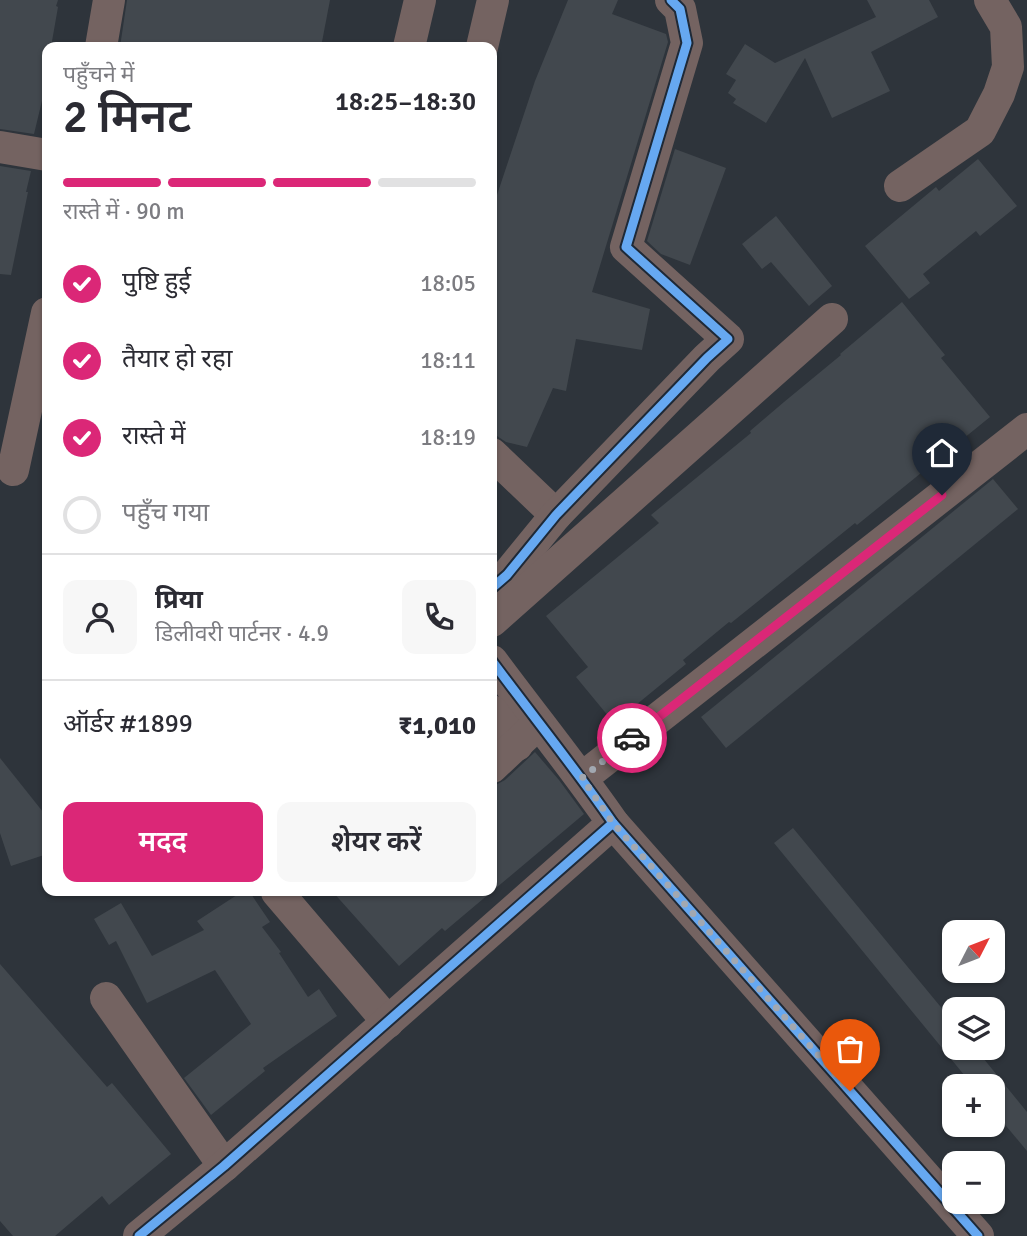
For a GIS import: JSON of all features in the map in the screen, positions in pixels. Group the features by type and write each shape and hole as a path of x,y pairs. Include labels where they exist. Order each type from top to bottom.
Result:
{"street":[{"path":"102,42 109,0"},
{"path":"410,42 420,0"},
{"path":"483,42 493,0"},
{"path":"497,584 556,515 728,339 626,247 687,43 680,9 671,0"},
{"path":"900,186 980,131 999,94 1008,67 1006,27 990,0"},
{"path":"0,147 42,154"},
{"path":"497,617 832,320"},
{"path":"13,470 42,336"},
{"path":"582,778 1027,429"},
{"path":"497,459 556,515"},
{"path":"497,671 527,734"},
{"path":"497,715 527,734 582,778 613,823 978,1236"},
{"path":"497,762 527,734"},
{"path":"139,1236 224,1166 613,823"},
{"path":"280,896 388,1021"},
{"path":"106,998 224,1166"}],"building":[{"path":"0,0 58,0 52,42 42,42 42,101 34,134 0,129"},
{"path":"127,0 330,0 322,42 121,42"},
{"path":"568,0 618,0 612,14 666,34 668,42 592,292 650,309 642,350 576,339 566,391 553,388 527,447 506,442 497,436 497,195 535,81"},
{"path":"867,0 929,0 938,17 871,52 890,91 832,118 805,58 766,123 733,103 736,99 728,93 736,80 726,74 745,44 775,63 876,17"},
{"path":"675,149 726,168 690,265 661,254 647,241"},
{"path":"978,159 1017,206 980,236 976,231 923,274 930,283 909,299 865,246 936,187 939,191"},
{"path":"0,166 31,171 11,275 0,274"},
{"path":"776,216 832,286 809,306 771,262 762,269 742,244"},
{"path":"902,302 945,355 941,358 990,417 857,525 855,523 729,622 683,660 686,664 614,723 576,677 588,667 546,616 659,523 651,515 751,433 750,431"},
{"path":"993,479 1018,509 726,748 701,717"},
{"path":"535,752 584,814 497,887 497,784"},
{"path":"0,758 42,811 42,856 11,866 0,833"},
{"path":"793,828 942,1008 942,1048 774,843"},
{"path":"235,896 252,896 270,922 262,927 281,952 279,953 308,997 319,989 337,1016 263,1068 265,1071 211,1115 184,1078 251,1024 215,970 147,1003 116,941 109,945 94,919 121,903 152,956 204,930 197,921"},
{"path":"336,896 487,896 445,931 442,928 399,966"},
{"path":"0,964 107,1087 112,1083 171,1154 109,1205 102,1196 55,1236 13,1236 0,1221"},
{"path":"952,1060 985,1060 996,1074 963,1074"},
{"path":"1005,1085 1027,1112 1027,1151 1005,1125"}],"cycle path":[{"path":"497,584 556,515 728,339 626,247 687,43 680,9 671,0"},
{"path":"497,668 613,823 978,1236"},
{"path":"139,1236 224,1166 613,823"}],"way so far":[{"path":"632,738 582,778 613,823 850,1091"}],"route":[{"path":"632,738 942,495"}]}
